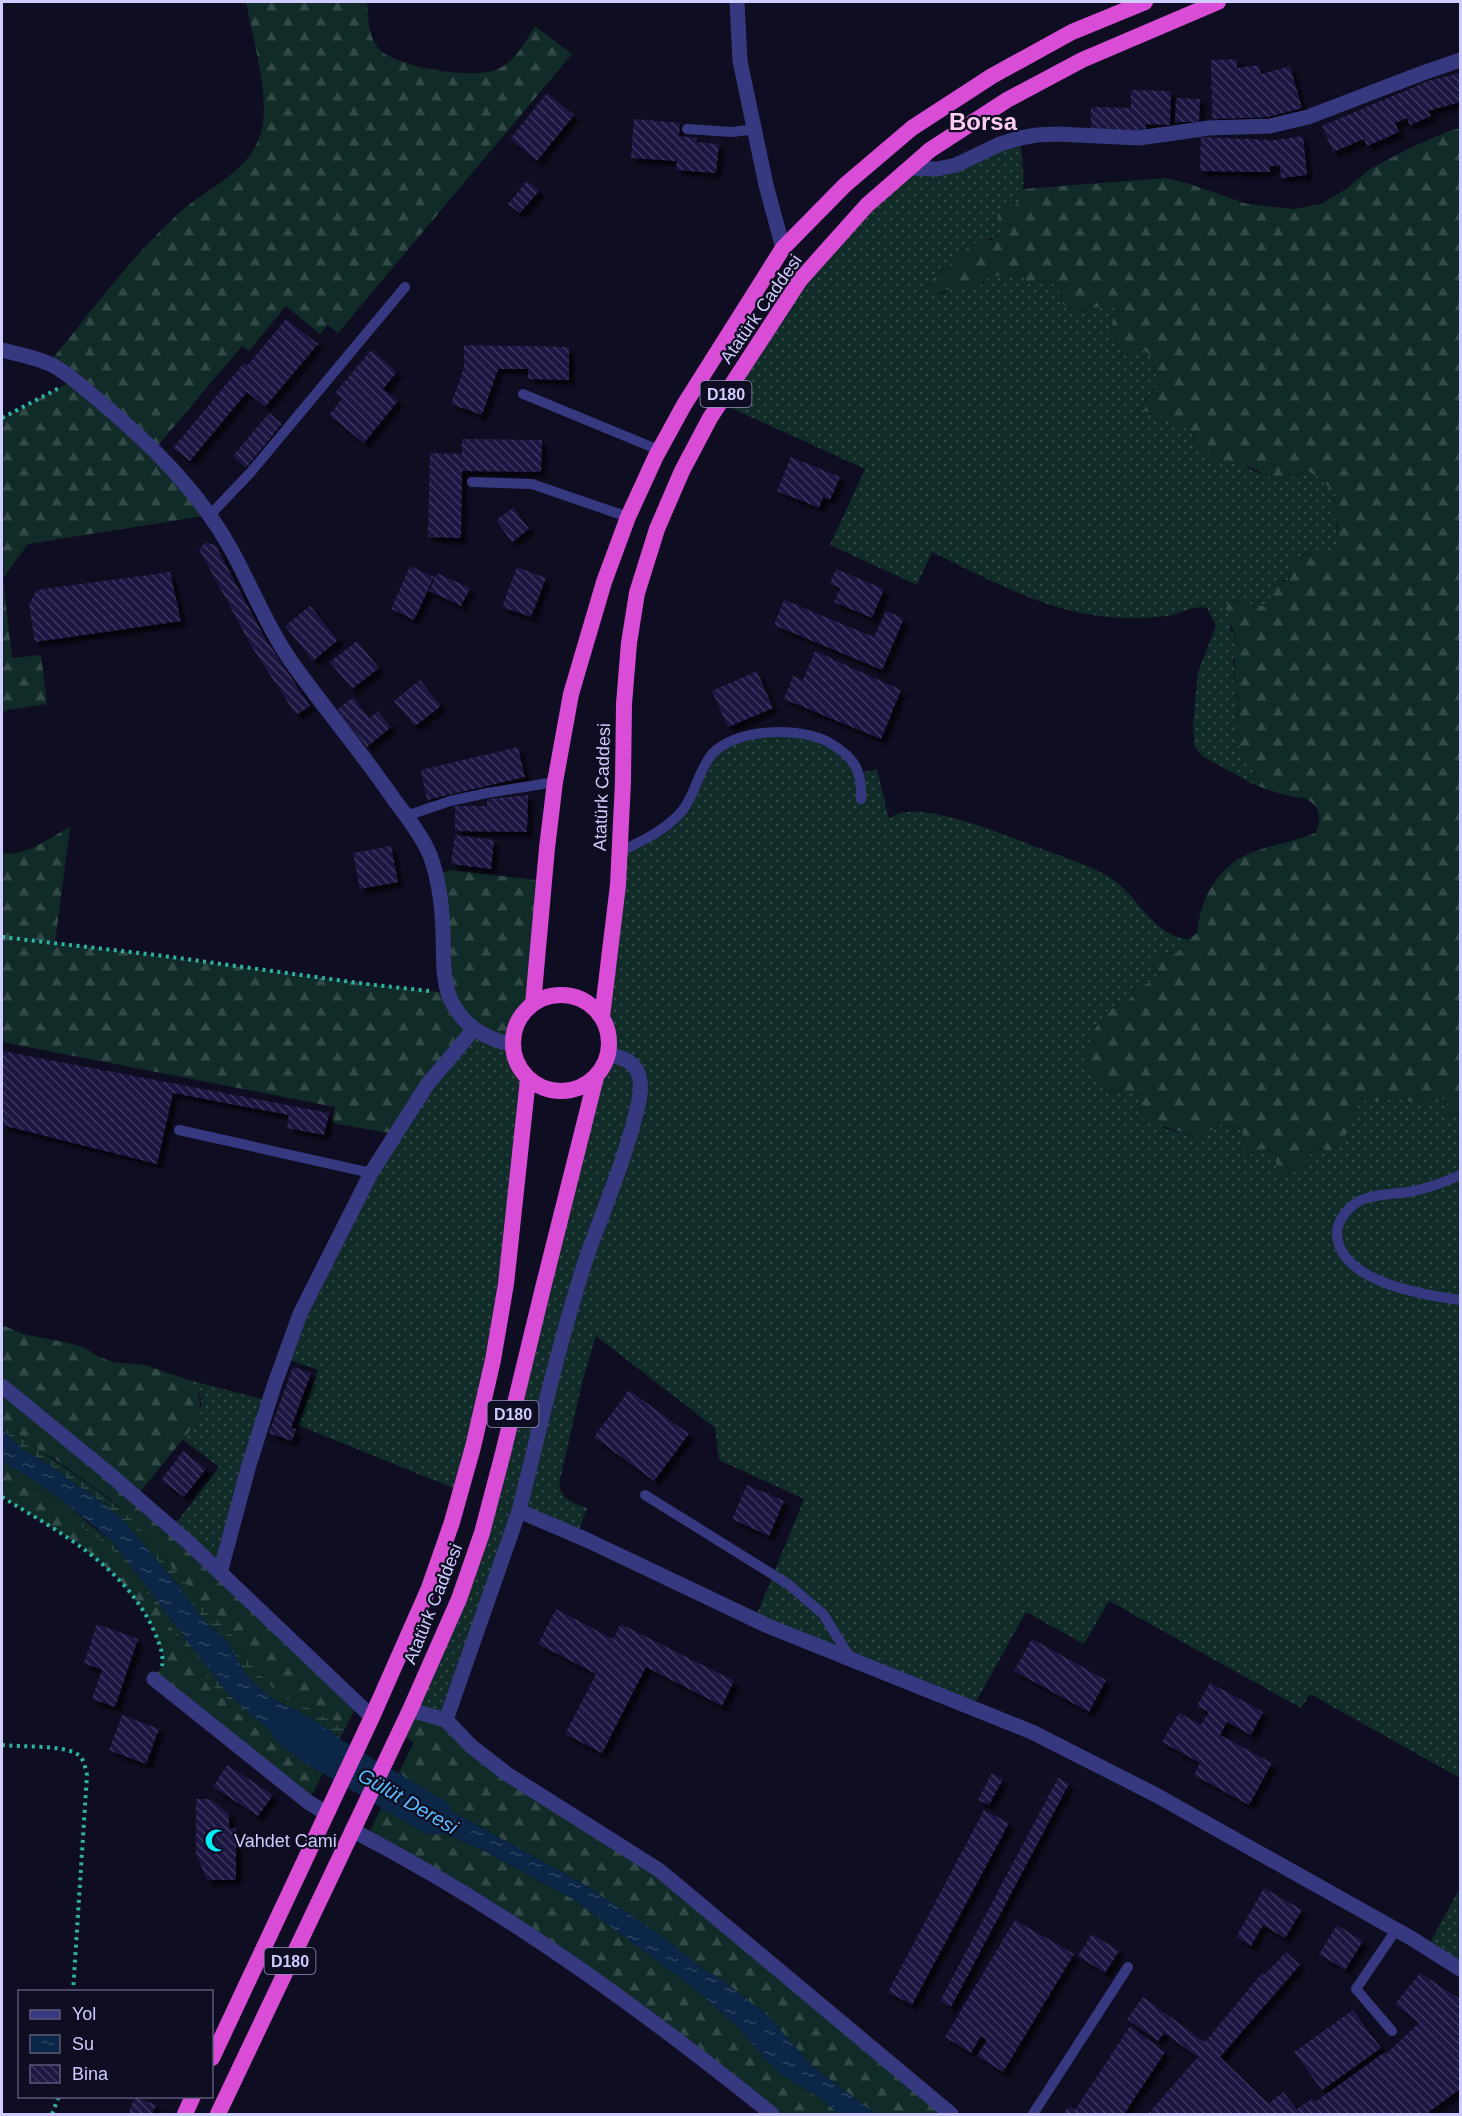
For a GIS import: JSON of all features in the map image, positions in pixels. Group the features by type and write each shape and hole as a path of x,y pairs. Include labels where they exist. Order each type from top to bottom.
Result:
{"highway":[{"name":"Atatürk Caddesi","path":"533,1004 555,782 571,694 604,582 628,517 659,450 684,405 783,248 845,185 912,128 992,76 1072,32 1145,2"},
{"name":"Atatürk Caddesi","path":"218,2115 396,1741 459,1599 482,1533 596,1077 603,1068 608,1054 609,1037 602,1017 621,851 624,704 628,643 637,593 657,529 682,471 710,418 800,280 867,205 930,150 1007,100 1072,65 1218,2"},
{"path":"596,1077 581,1088 562,1092 544,1089 528,1079 517,1063 513,1045 516,1026 526,1010 533,1004 551,996 570,996 587,1003 602,1017"},
{"name":"Atatürk Caddesi","path":"213,2056 370,1722 429,1588 452,1522 473,1447 493,1360 506,1284 528,1079"},
{"path":"185,2115 193,2098"}],"street":[{"path":"737,2 740,61 766,185 783,248"},
{"path":"910,168 937,169 956,165 1000,144 1037,135 1139,138 1209,128 1270,126 1308,117 1461,60"},
{"path":"2,350 49,363 74,380 131,428 176,474 210,515 232,551 265,618 293,664 406,816 429,853 441,902 448,993 459,1014 474,1029 490,1038 513,1045"},
{"path":"220,1573 252,1454 300,1314 371,1173 428,1085 474,1029"},
{"path":"446,1720 519,1511 560,1348 586,1260 623,1158 637,1110 640,1093 638,1072 626,1059 608,1054"},
{"path":"2,1386 106,1471 220,1573 370,1722"},
{"path":"519,1511 587,1540 768,1626 1032,1732 1156,1795 1461,1969"},
{"path":"154,1679 308,1802 326,1813"},
{"path":"410,1710 446,1720 471,1746 507,1774 659,1870 951,2115"},
{"path":"352,1830 428,1870 511,1922 722,2074 772,2115"}],"lane":[{"path":"687,129 732,132 754,129"},
{"path":"210,515 250,473 405,287"},
{"path":"523,394 659,450"},
{"path":"472,482 532,484 628,517"},
{"path":"621,851 666,826 683,810 713,753 732,741 762,733 794,732 821,738 842,750 857,766 862,782 861,799"},
{"path":"406,816 450,801 555,782"},
{"path":"179,1130 371,1173"},
{"path":"1461,1174 1439,1185 1412,1192 1381,1195 1359,1202 1342,1215 1337,1228 1337,1240 1342,1254 1356,1268 1424,1295 1461,1300"},
{"path":"645,1495 788,1584 823,1614 851,1659"},
{"path":"1392,2031 1356,1989 1396,1930"},
{"path":"1033,2115 1128,1966"}],"path":[{"path":"2,418 74,380"},
{"path":"2,937 448,993"},
{"path":"2,1497 83,1547 119,1579 147,1616 160,1645 163,1657 161,1667 154,1679"},
{"path":"2,1745 65,1749 79,1754 83,1760 87,1775 73,1990"},
{"path":"52,2115 59,2098"}],"green space":[{"path":"246,2 367,2 371,33 380,50 404,62 438,71 474,73 489,72 500,68 516,55 535,26 572,54 338,333 328,325 320,334 286,306 249,351 242,346 154,450 210,515 28,544 3,578 12,658 41,655 47,704 7,710 2,713 2,418 74,380 49,363 114,283 166,225 240,167 256,146 261,133 264,104 260,68"},
{"path":"1454,129 1460,129 1460,1108 1451,1116 1444,1111 1447,1104 1444,1099 1434,1099 1425,1104 1399,1098 1371,1102 1364,1100 1355,1103 1351,1125 1345,1136 1329,1152 1322,1148 1314,1151 1307,1158 1303,1170 1297,1174 1281,1175 1276,1164 1276,1156 1269,1150 1255,1149 1247,1158 1243,1158 1245,1147 1242,1129 1220,1124 1200,1138 1143,1120 1138,1107 1141,1096 1129,1091 1112,1091 1100,1082 1083,1058 1093,1033 1105,1013 1131,998 1134,988 1158,980 1160,975 1153,965 1153,955 1180,952 1189,939 1197,933 1206,897 1218,877 1227,868 1248,854 1307,836 1315,833 1317,829 1319,815 1312,803 1306,799 1280,794 1253,784 1256,773 1254,765 1241,752 1236,733 1239,703 1238,696 1232,689 1235,674 1234,653 1238,645 1226,609 1229,602 1234,601 1260,606 1271,605 1274,586 1278,582 1289,580 1291,576 1291,559 1313,552 1320,555 1328,553 1338,544 1338,526 1332,513 1336,494 1308,471 1276,480 1243,464 1223,464 1216,461 1208,452 1201,453 1193,449 1192,431 1143,410 1144,403 1156,386 1155,367 1151,357 1145,351 1122,354 1115,338 1110,334 1115,310 1110,305 1073,312 1061,303 1062,293 1052,282 1032,284 1018,275 990,276 973,290 954,288 933,295 930,282 944,268 958,260 967,248 982,239 991,240 1001,234 1003,227 997,222 998,213 1015,205 1020,200 1023,189 1166,178 1247,204 1293,209 1321,204 1346,189 1370,169 1412,147"},
{"path":"1020,138 1023,172 1022,197 1017,204 1006,208 1002,234 967,248 958,260 944,268 930,282 933,295 945,293 953,287 980,285 990,276 1018,275 1052,282 1062,293 1061,303 1069,309 1081,311 1110,305 1115,309 1110,334 1115,338 1122,354 1145,351 1155,366 1156,385 1144,400 1148,413 1192,431 1192,443 1234,464 1243,464 1253,471 1284,479 1308,471 1336,494 1334,504 1338,544 1328,553 1320,555 1310,553 1291,559 1291,576 1288,580 1284,580 1275,591 1271,605 1257,606 1236,600 1230,618 1231,630 1238,645 1234,653 1233,683 1239,703 1237,719 1240,749 1254,765 1256,773 1253,784 1202,756 1194,746 1193,723 1198,672 1216,626 1207,608 1198,607 1172,615 1143,618 1100,616 1074,611 1026,596 932,552 917,585 830,545 865,469 720,403 800,280 910,168 937,169"},
{"path":"762,733 821,738 859,773 877,769 889,819 906,812 937,814 988,829 1083,864 1121,885 1165,931 1176,937 1189,939 1180,952 1165,953 1153,965 1160,975 1158,981 1134,988 1131,998 1105,1013 1111,1091 1129,1091 1141,1096 1164,1128 1200,1138 1220,1124 1242,1129 1249,1156 1255,1149 1272,1152 1281,1175 1298,1172 1314,1152 1323,1148 1329,1152 1351,1125 1354,1103 1364,1100 1371,1102 1399,1098 1424,1104 1434,1099 1444,1099 1451,1116 1460,1108 1460,1778 1310,1694 1301,1708 1109,1601 1084,1644 1026,1612 973,1707 755,1619 804,1499 719,1460 715,1428 596,1336 583,1379 559,1484 565,1497 587,1508 577,1535 519,1511 446,1720 410,1710 459,1599 596,1077 608,1055 608,1033 602,1017 621,851 683,810 713,753"},
{"path":"70,827 55,943 448,993 436,875 450,870 544,881 533,1004 518,1022 513,1045 474,1029 395,1134 332,1123 335,1107 2,1042 2,853 10,854 28,850"},
{"path":"474,1029 513,1045 517,1063 528,1079 506,1284 460,1491 298,1425 318,1370 284,1358 371,1173"},
{"path":"2,1325 23,1334 85,1348 113,1362 145,1365 189,1380 197,1387 200,1418 136,1497 357,1704 345,1729 284,1695 266,1682 231,1634 212,1615 132,1519 109,1498 52,1457 37,1449 2,1419"},
{"path":"189,1380 269,1401 220,1573 172,1528 219,1467 182,1439 194,1425 201,1411 200,1396"},
{"path":"2,1419 132,1519 212,1615 231,1634 266,1682 284,1695 345,1729 340,1738 314,1720 273,1699 259,1688 244,1672 236,1657 216,1631 205,1622 177,1584 125,1522 90,1493 50,1465 23,1450 2,1429"},
{"path":"2,1462 59,1496 90,1525 112,1541 224,1689 272,1732 325,1769 321,1777 255,1727 218,1693 125,1563 109,1547 84,1529 51,1498 2,1469"},
{"path":"2,1469 51,1498 125,1563 218,1693 255,1727 321,1777 308,1802 154,1679 161,1667 163,1657 147,1616 119,1579 83,1547 2,1497"},
{"path":"410,1710 446,1720 471,1746 644,1860 951,2114 876,2114 813,2067 767,2015 656,1932 583,1884 446,1808 415,1788 399,1772 414,1742 399,1734"},
{"path":"380,1810 403,1816 481,1849 573,1899 694,1988 739,2028 782,2075 820,2098 839,2114 772,2114 577,1967 367,1837"},
{"path":"1460,1888 1460,1969 1427,1948"}],"water":[{"path":"2,1429 23,1450 50,1465 90,1493 125,1522 177,1584 205,1622 228,1642 244,1672 259,1688 273,1699 314,1720 340,1738 325,1769 272,1732 224,1689 112,1541 45,1488 2,1462"},
{"path":"399,1772 415,1788 446,1808 583,1884 656,1932 767,2015 813,2067 876,2114 839,2114 820,2098 782,2075 739,2028 694,1988 573,1899 481,1849 403,1816 380,1810"}],"building":[{"path":"1237,59 1237,68 1259,65 1261,74 1290,66 1302,108 1268,117 1212,119 1211,60"},
{"path":"1460,73 1460,102 1428,111 1431,116 1410,125 1407,118 1395,123 1399,132 1367,146 1364,139 1333,152 1322,126 1428,81"},
{"path":"1131,90 1171,91 1170,125 1146,124 1146,131 1091,130 1091,107 1131,108"},
{"path":"547,93 574,115 537,161 510,139"},
{"path":"1176,98 1200,99 1199,122 1175,122"},
{"path":"634,119 680,123 679,136 697,138 696,142 719,144 716,173 676,170 677,161 631,158"},
{"path":"1303,136 1307,175 1281,178 1280,166 1270,166 1270,172 1200,171 1201,137 1276,140"},
{"path":"527,181 539,191 520,213 508,204"},
{"path":"286,319 318,344 265,407 247,392 190,461 173,448 244,363 247,366"},
{"path":"464,345 569,347 569,380 528,379 528,369 498,369 482,415 451,404 464,368"},
{"path":"371,350 397,372 383,389 398,401 364,443 329,415 342,399 335,393"},
{"path":"269,413 282,424 246,468 233,456"},
{"path":"462,439 542,440 541,472 462,471 461,538 428,537 430,453 462,454"},
{"path":"791,457 840,477 830,500 823,497 819,508 777,491"},
{"path":"513,508 529,529 512,542 496,520"},
{"path":"206,542 216,546 265,638 310,706 296,715 252,647 199,549"},
{"path":"410,566 434,577 414,620 391,609"},
{"path":"517,567 546,578 531,617 502,607"},
{"path":"836,569 884,589 872,618 834,602 840,588 830,583"},
{"path":"170,572 181,621 35,642 29,604 37,590"},
{"path":"437,573 470,588 461,606 429,591"},
{"path":"784,600 874,637 886,611 904,618 882,670 774,625"},
{"path":"310,606 338,640 313,661 285,626"},
{"path":"357,641 379,668 352,689 330,662"},
{"path":"815,651 901,690 881,739 784,699 793,676 803,680"},
{"path":"757,671 773,708 728,727 712,691"},
{"path":"420,680 441,706 415,726 394,701"},
{"path":"353,697 370,718 378,711 391,727 367,747 337,710"},
{"path":"518,747 525,777 427,800 421,770"},
{"path":"528,795 527,832 455,831 455,806 487,806 487,799"},
{"path":"455,835 494,840 491,869 451,864"},
{"path":"391,846 398,882 360,889 353,853"},
{"path":"2,1051 329,1113 324,1135 287,1128 289,1115 173,1093 157,1164 2,1125"},
{"path":"293,1367 311,1373 291,1428 296,1429 292,1441 269,1433"},
{"path":"629,1390 689,1434 654,1481 594,1437"},
{"path":"183,1451 206,1469 184,1497 161,1480"},
{"path":"747,1485 784,1501 769,1536 732,1519"},
{"path":"556,1609 613,1639 621,1624 734,1681 722,1706 646,1667 602,1753 565,1734 596,1674 538,1644"},
{"path":"97,1624 138,1639 115,1707 92,1699 102,1670 84,1663"},
{"path":"1032,1639 1106,1680 1089,1712 1014,1671"},
{"path":"1210,1683 1263,1712 1251,1735 1227,1722 1220,1735 1272,1763 1249,1805 1194,1775 1200,1763 1162,1742 1179,1713 1201,1725 1209,1712 1197,1706"},
{"path":"122,1715 159,1729 146,1764 109,1750"},
{"path":"227,1765 273,1795 258,1816 213,1787"},
{"path":"992,1773 1003,1779 989,1805 978,1800"},
{"path":"1058,1778 1069,1784 951,2007 940,2001"},
{"name":"Vahdet Cami","path":"196,1799 211,1799 229,1814 229,1828 236,1828 236,1880 207,1880 196,1853"},
{"path":"984,1810 1009,1823 912,2005 888,1992"},
{"path":"1264,1888 1302,1910 1285,1938 1263,1925 1251,1946 1236,1937"},
{"path":"1015,1920 1074,1954 1003,2072 977,2056 987,2040 981,2036 971,2053 945,2037"},
{"path":"1337,1925 1363,1941 1345,1970 1319,1954"},
{"path":"1092,1934 1119,1951 1105,1973 1078,1956"},
{"path":"1286,1952 1300,1965 1220,2057 1273,2108 1269,2103 1283,2092 1297,2109 1312,2099 1315,2102 1385,2052 1386,2054 1419,2023 1395,2004 1420,1973 1460,1999 1460,2089 1426,2114 1148,2114 1198,2057 1164,2033 1158,2041 1127,2019 1143,1997 1205,2042 1262,1973 1264,1975"},
{"path":"1353,2010 1381,2048 1322,2090 1294,2052"},
{"path":"1130,2026 1165,2052 1124,2114 1063,2114 1069,2106 1075,2110"},
{"path":"135,2098 156,2105 152,2114 128,2114"}],"waterway":[{"name":"Gülüt Deresi","path":"290,1728 314,1746 433,1816"}],"place":[{"name":"Vahdet Cami","path":"216,1841"}],"district":[{"name":"Borsa","path":"983,122"}]}
